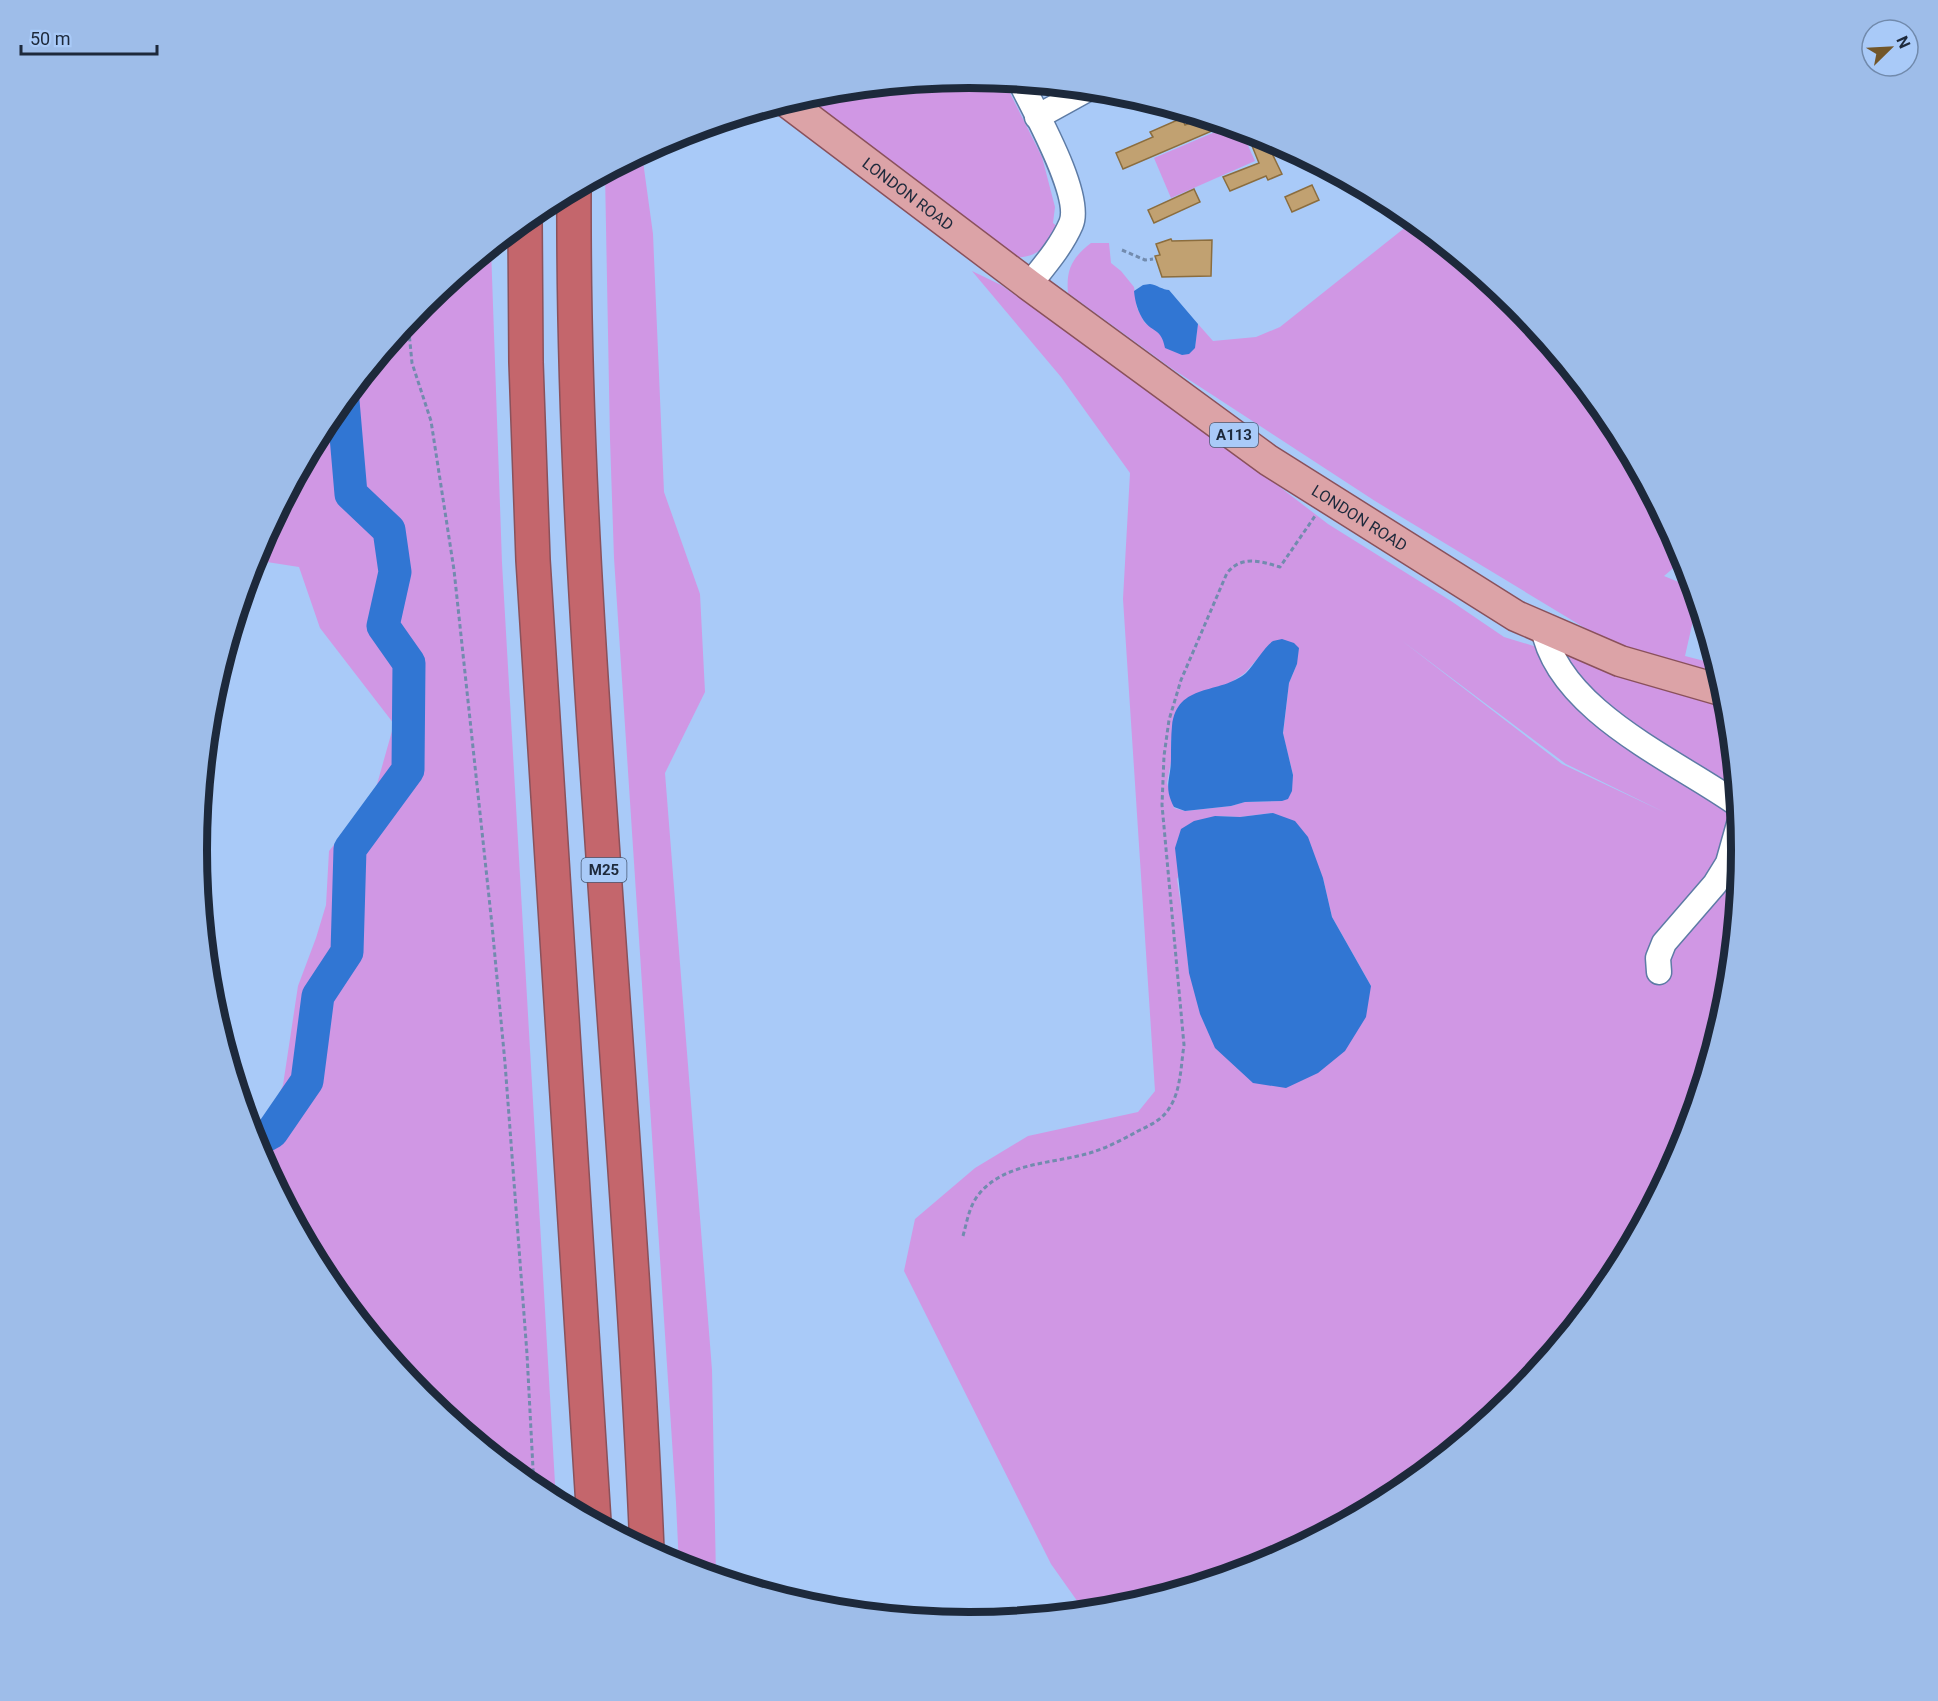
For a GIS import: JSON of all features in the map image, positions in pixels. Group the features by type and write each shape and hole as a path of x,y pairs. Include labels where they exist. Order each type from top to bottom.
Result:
{"highway":[{"name":"M25","path":"574,200 575,363 583,564 646,1540"},
{"path":"525,232 528,462 536,626 593,1513"}],"main road":[{"name":"LONDON ROAD","path":"796,109 1029,285 1268,460 1516,616 1620,661 1713,688"}],"street":[{"path":"1025,91 1069,188 1073,205 1072,223 1052,257 1029,285"},
{"path":"1037,117 1075,96"},
{"path":"1543,627 1545,642 1554,662 1566,679 1599,711 1639,742 1729,798"},
{"path":"1659,972 1658,958 1664,943 1715,884 1728,863 1731,853"}],"path":[{"path":"1122,250 1145,260 1153,259"},
{"path":"409,334 412,363 431,421 454,570 505,1063 527,1353 533,1475"},
{"path":"963,1236 970,1209 980,1193 1002,1176 1033,1165 1092,1152 1126,1138 1162,1117 1172,1105 1179,1080 1184,1045 1162,805 1164,756 1169,720 1181,680 1227,573 1233,566 1242,562 1259,561 1280,567 1327,497"}],"shaded area":[{"path":"919,90 1008,90 1042,157 1055,207 1053,223 1058,227 1043,248 1037,252 1024,257 1005,257 815,104"},
{"path":"1218,131 1246,141 1255,161 1171,198 1154,158"},
{"path":"643,162 653,234 664,492 700,594 705,692 665,773 712,1370 716,1569 678,1555 614,558 605,182"},
{"path":"1406,227 1433,246 1508,312 1542,348 1603,427 1652,513 1673,559 1676,566 1664,576 1682,584 1691,606 1694,616 1685,656 1707,662 1711,679 1618,648 1375,501 1171,368 1068,293 1069,271 1075,259 1091,243 1109,243 1111,263 1134,287 1137,308 1145,323 1163,337 1195,347 1198,324 1213,341 1256,337 1280,327"},
{"path":"491,258 502,563 555,1490 505,1455 467,1423 430,1389 364,1314 335,1274 309,1231 286,1188 257,1122 268,1120 283,1085 298,986 326,905 329,851 374,795 394,724 320,628 299,567 264,562 309,469 335,427 396,348 430,312"},
{"path":"972,271 1001,285 1185,414 1328,524 1504,637 1716,702 1729,801 1731,850 1729,900 1724,950 1705,1048 1691,1095 1673,1142 1629,1232 1603,1274 1542,1353 1508,1389 1433,1455 1392,1484 1306,1534 1214,1572 1166,1587 1079,1604 1051,1564 904,1271 915,1219 975,1168 1028,1136 1138,1112 1155,1091 1123,599 1130,473 1061,377","holes":["1401,640 1566,764 1666,813 1562,764","1273,641 1297,664 1289,683 1283,734 1293,775 1282,801 1245,802 1231,806 1185,811 1174,808 1167,783 1171,762 1171,739 1215,688 1230,683 1245,673","1273,813 1323,878 1332,917 1371,986 1189,973 1177,879 1215,816 1240,817"]}],"water":[{"path":"1150,284 1169,290 1198,324 1195,348 1189,354 1182,355 1165,348 1159,334 1142,318 1134,291 1143,285"},
{"path":"1282,639 1294,643 1299,648 1297,664 1289,683 1283,733 1293,775 1292,791 1288,799 1245,802 1231,806 1185,811 1174,807 1168,788 1172,726 1182,702 1201,691 1236,680 1246,673 1270,643"},
{"path":"1273,813 1295,821 1308,837 1323,878 1332,917 1371,986 1366,1017 1345,1051 1318,1073 1286,1088 1253,1083 1215,1048 1200,1014 1189,973 1175,848 1181,829 1194,821 1215,816 1240,817"}],"building":[{"path":"1181,119 1185,125 1192,122 1215,130 1123,169 1116,153 1153,137 1150,132"},
{"path":"1251,143 1271,151 1282,174 1268,180 1266,176 1230,191 1223,177 1259,163"},
{"path":"1312,185 1319,200 1292,212 1285,197"},
{"path":"1194,189 1200,202 1154,223 1148,210"},
{"path":"1171,239 1172,241 1212,240 1211,276 1162,277 1155,256 1160,255 1156,244"}],"waterway":[{"path":"263,1137 272,1132 307,1081 318,996 347,952 350,849 408,770 409,663 383,626 395,572 389,530 351,494 344,414"}]}
